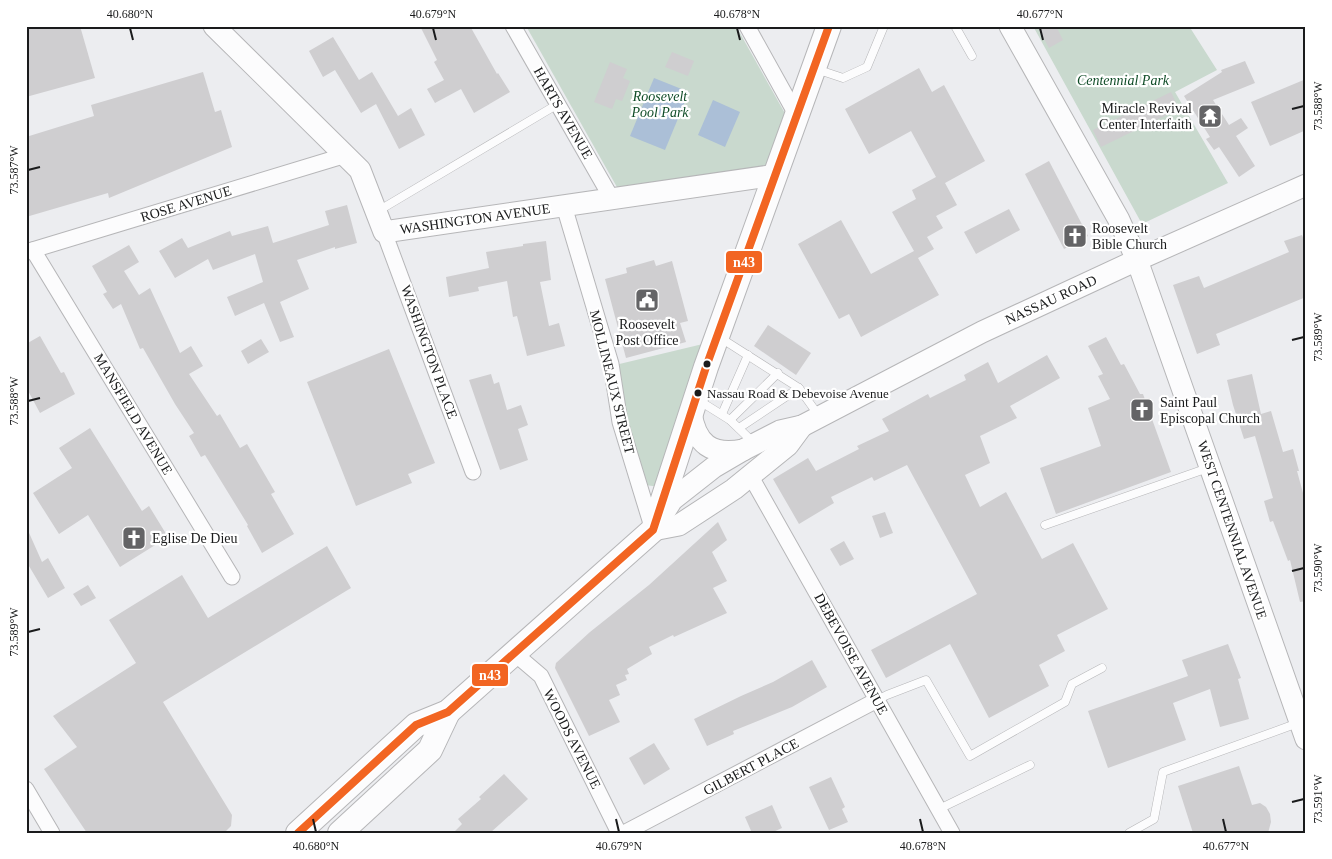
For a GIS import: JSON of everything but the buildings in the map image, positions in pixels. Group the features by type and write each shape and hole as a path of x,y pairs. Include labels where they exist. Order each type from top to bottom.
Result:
{"main road":[{"name":"WASHINGTON AVENUE","path":"214,26 360,170 384,232 776,175"},
{"path":"653,530 718,336 829,26"},
{"name":"WEST CENTENNIAL AVENUE","path":"1010,26 1119,220 1137,260 1303,731"},
{"name":"NASSAU ROAD","path":"298,833 416,725 448,712 653,530 672,500 714,468 780,431 810,421 982,332 1137,260 1306,185"},
{"path":"694,406 698,436 711,449 732,452 749,447"},
{"name":"NASSAU ROAD","path":"653,530 679,525 734,488 788,445 810,421"},
{"name":"NASSAU ROAD","path":"340,833 430,750 448,712"}],"street":[{"name":"HARTS AVENUE","path":"513,26 612,199"},
{"path":"747,26 797,116"},
{"name":"ROSE AVENUE","path":"30,251 346,155"},
{"name":"MOLLINEAUX STREET","path":"564,206 611,364 620,422 653,530"},
{"name":"WASHINGTON PLACE","path":"384,232 474,472"},
{"name":"MANSFIELD AVENUE","path":"30,251 232,577"},
{"name":"DEBEVOISE AVENUE","path":"750,475 952,833"},
{"name":"WOODS AVENUE","path":"514,653 541,676 619,833"},
{"name":"GILBERT PLACE","path":"624,833 877,700"},
{"path":"26,789 52,833"}],"lane":[{"path":"814,68 843,78 867,67 884,26"},
{"path":"955,26 972,56"},
{"path":"376,212 558,104"},
{"path":"718,336 799,388 810,421"},
{"path":"722,414 748,355"},
{"path":"730,420 778,374"},
{"path":"739,428 799,388"},
{"path":"694,406 722,414 739,428 749,447"},
{"path":"1045,525 1210,467"},
{"path":"877,700 926,680 970,756 1066,702 1072,684 1102,668"},
{"path":"1129,833 1154,819 1163,772 1303,731"},
{"path":"939,809 1030,765"}],"green space":[{"name":"Roosevelt Pool Park","path":"526,26 736,26 787,117 766,168 618,189"},
{"name":"Centennial Park","path":"1033,26 1189,26 1217,70 1175,92 1228,183 1142,224"},
{"path":"707,343 660,487 645,485 611,366"}],"water":[{"path":"654,78 689,92 665,150 630,136"},
{"path":"713,100 740,112 725,147 698,135"}],"transit line":[{"name":"n43","path":"298,833 416,725 448,712 653,530 706,367 829,26"}],"place":[{"name":"Miracle Revival Center Interfaith","path":"1210,116"},
{"name":"Roosevelt Bible Church","path":"1075,236"},
{"name":"Roosevelt Post Office","path":"647,300"},
{"name":"Nassau Road & Debevoise Avenue","path":"698,393"},
{"name":"Saint Paul Episcopal Church","path":"1142,410"},
{"name":"Eglise De Dieu","path":"134,538"}]}
